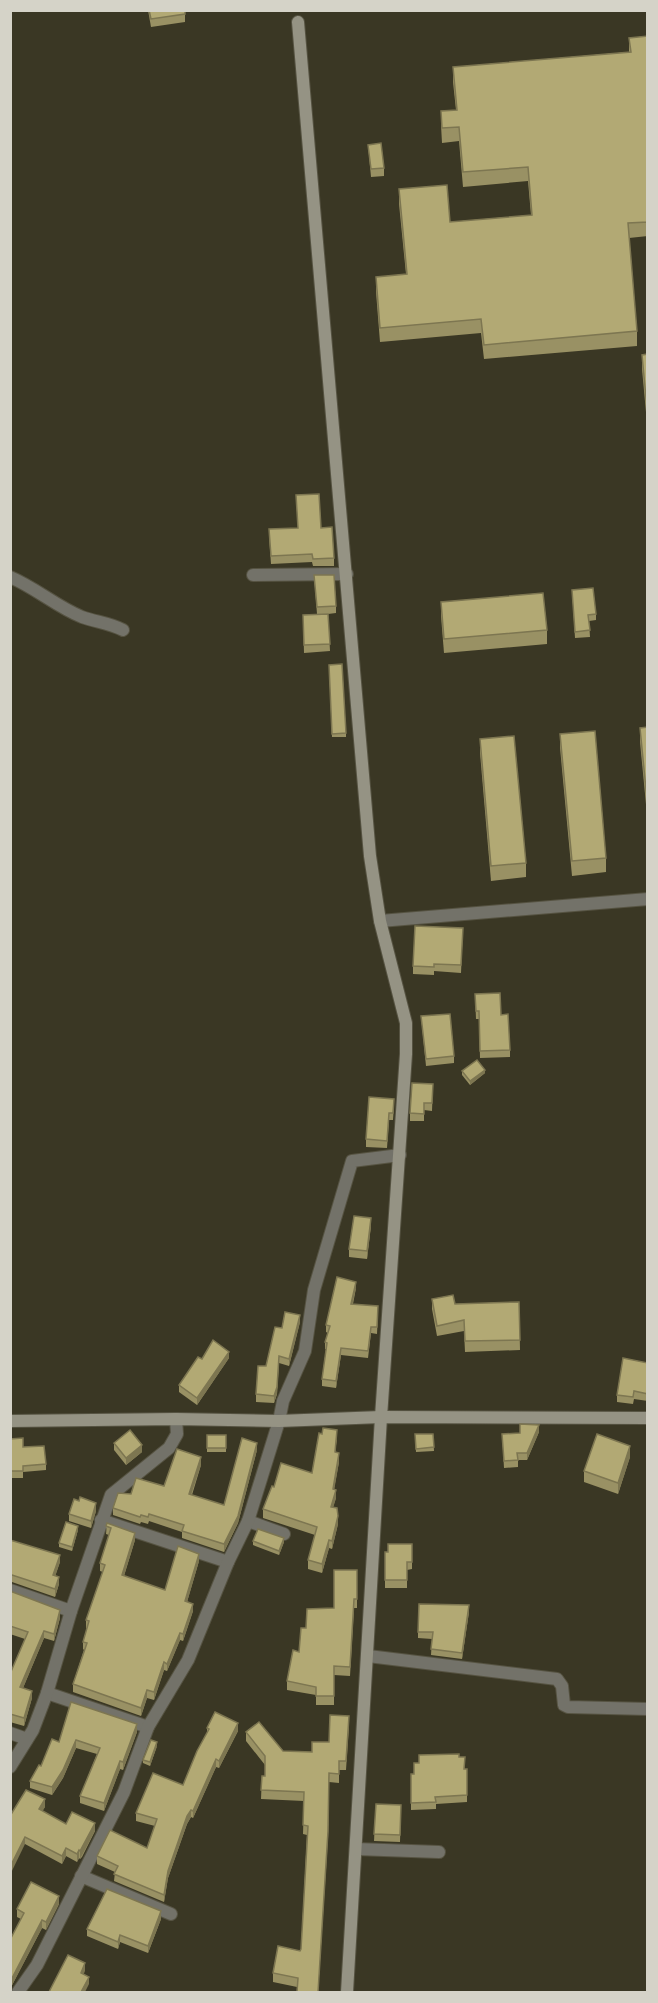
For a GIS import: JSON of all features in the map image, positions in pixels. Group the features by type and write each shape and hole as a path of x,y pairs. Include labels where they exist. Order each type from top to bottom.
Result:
{"street":[{"path":"298,16 370,856 380,921 406,1023 400,1155 381,1417 347,1992"},
{"path":"253,575 347,574"},
{"path":"10,577 27,584 81,617 112,624 123,630"},
{"path":"380,921 648,899"},
{"path":"18,1992 37,1965 124,1792 148,1727 188,1660 228,1562 248,1521 284,1401 305,1352 314,1290 352,1161 400,1155"},
{"path":"10,1421 176,1419 279,1421 381,1417 648,1418"},
{"path":"10,1767 27,1739 47,1693 71,1611 111,1494 169,1448 177,1434 176,1419"},
{"path":"101,1520 228,1562"},
{"path":"248,1521 284,1534"},
{"path":"10,1590 71,1611"},
{"path":"368,1656 557,1679 562,1686 564,1705 568,1707 648,1709"},
{"path":"47,1693 148,1727"},
{"path":"10,1733 27,1739"},
{"path":"356,1850 439,1852"},
{"path":"81,1876 171,1914"}],"building":[{"path":"149,10 185,10 185,14 151,19"},
{"path":"648,36 648,222 628,223 637,331 484,345 481,319 380,328 376,277 407,274 399,189 447,185 450,222 532,215 528,167 463,172 459,127 442,128 441,111 457,110 453,67 631,52 629,38"},
{"path":"381,143 384,168 371,169 368,145"},
{"path":"648,354 648,419 642,355"},
{"path":"319,494 321,528 332,527 334,558 313,559 312,554 271,556 269,529 298,528 296,495"},
{"path":"314,575 334,575 336,606 317,607"},
{"path":"593,588 596,614 588,615 590,630 575,632 572,590"},
{"path":"543,593 547,630 444,639 441,602"},
{"path":"328,614 330,644 304,645 303,615"},
{"path":"342,664 346,733 332,734 329,665"},
{"path":"648,727 648,810 640,728"},
{"path":"595,731 606,858 572,861 560,734"},
{"path":"514,736 526,863 491,866 480,739"},
{"path":"415,926 463,928 461,965 413,966"},
{"path":"500,993 501,1015 508,1014 510,1050 480,1051 479,1011 476,1011 475,994"},
{"path":"450,1014 454,1056 426,1059 421,1016"},
{"path":"477,1060 485,1070 470,1081 462,1071"},
{"path":"412,1083 433,1084 432,1103 424,1103 424,1114 410,1113"},
{"path":"369,1097 394,1099 393,1113 389,1113 387,1141 366,1139"},
{"path":"354,1216 371,1218 367,1251 349,1249"},
{"path":"337,1277 356,1282 351,1304 378,1306 377,1327 371,1327 368,1351 341,1348 336,1381 322,1379 327,1343 325,1342 330,1326 326,1325"},
{"path":"453,1295 455,1304 519,1302 520,1340 465,1341 464,1320 437,1326 432,1299"},
{"path":"285,1312 300,1315 289,1359 279,1356 277,1387 274,1396 256,1394 258,1366 266,1366 275,1327 282,1328"},
{"path":"213,1340 229,1352 197,1398 179,1385 198,1357 202,1359"},
{"path":"623,1358 648,1363 648,1394 634,1391 633,1397 617,1395"},
{"path":"520,1424 539,1425 527,1453 517,1453 518,1460 504,1461 502,1434 520,1433"},
{"path":"323,1428 337,1430 335,1452 339,1453 333,1489 336,1490 331,1507 337,1508 338,1516 332,1541 329,1540 322,1564 308,1560 317,1527 263,1509 272,1486 274,1487 281,1463 312,1473 319,1433 322,1434"},
{"path":"130,1430 142,1445 126,1458 114,1443"},
{"path":"415,1434 433,1434 434,1447 416,1449"},
{"path":"597,1434 630,1446 618,1483 584,1471"},
{"path":"207,1435 226,1435 226,1448 207,1448"},
{"path":"23,1438 23,1447 44,1446 46,1464 23,1466 23,1471 10,1471 10,1439"},
{"path":"242,1438 257,1443 238,1516 224,1544 182,1531 184,1525 149,1514 148,1517 141,1515 140,1517 113,1508 118,1493 131,1494 136,1478 164,1486 177,1449 201,1457 189,1494 224,1505"},
{"path":"80,1497 96,1503 91,1521 69,1514 74,1499 79,1501"},
{"path":"66,1522 78,1526 72,1547 59,1543"},
{"path":"107,1523 135,1533 122,1575 165,1590 178,1546 199,1554 185,1601 193,1604 183,1634 180,1633 167,1664 164,1662 154,1692 147,1690 141,1708 73,1684 87,1643 83,1642 89,1621 86,1620 105,1565 100,1563 111,1528 106,1526"},
{"path":"258,1529 284,1538 279,1551 253,1541"},
{"path":"10,1540 60,1555 53,1575 59,1577 55,1589 10,1575"},
{"path":"388,1544 412,1544 412,1562 407,1562 407,1580 385,1580 385,1552 388,1552"},
{"path":"334,1570 357,1570 357,1599 354,1599 350,1667 334,1666 334,1696 316,1696 316,1687 287,1681 293,1650 299,1652 301,1628 306,1628 307,1609 334,1608"},
{"path":"10,1591 60,1610 54,1634 44,1631 20,1687 32,1691 24,1718 10,1714 10,1674 28,1632 10,1626"},
{"path":"419,1604 469,1605 462,1653 431,1649 433,1632 418,1632"},
{"path":"71,1702 137,1724 104,1803 80,1796 100,1748 76,1740 63,1770 52,1787 30,1781 39,1765 41,1766 52,1739 59,1742"},
{"path":"215,1712 238,1723 219,1761 216,1759 193,1811 191,1810 187,1816 168,1871 164,1895 114,1874 118,1866 97,1856 110,1830 147,1848 157,1819 136,1813 153,1773 183,1785"},
{"path":"330,1715 349,1716 346,1761 339,1761 339,1774 329,1773 328,1831 318,1992 297,1992 298,1978 273,1973 278,1946 300,1951 301,1949 308,1826 303,1825 304,1792 261,1790 262,1776 265,1776 265,1756 246,1732 259,1722 283,1751 312,1752 312,1742 329,1742"},
{"path":"151,1740 157,1742 150,1762 143,1760"},
{"path":"459,1754 459,1757 465,1757 467,1795 435,1797 436,1802 411,1803 411,1774 414,1774 414,1763 419,1763 419,1755"},
{"path":"26,1790 45,1799 39,1809 66,1824 72,1812 95,1823 77,1854 66,1848 62,1856 25,1837 10,1867 10,1816"},
{"path":"376,1804 401,1805 400,1835 374,1834"},
{"path":"31,1882 59,1896 46,1922 42,1920 10,1982 10,1940 24,1913 17,1909"},
{"path":"107,1889 161,1911 148,1946 120,1935 118,1942 87,1929"},
{"path":"68,1955 85,1963 81,1973 89,1977 81,1992 49,1992"}]}
